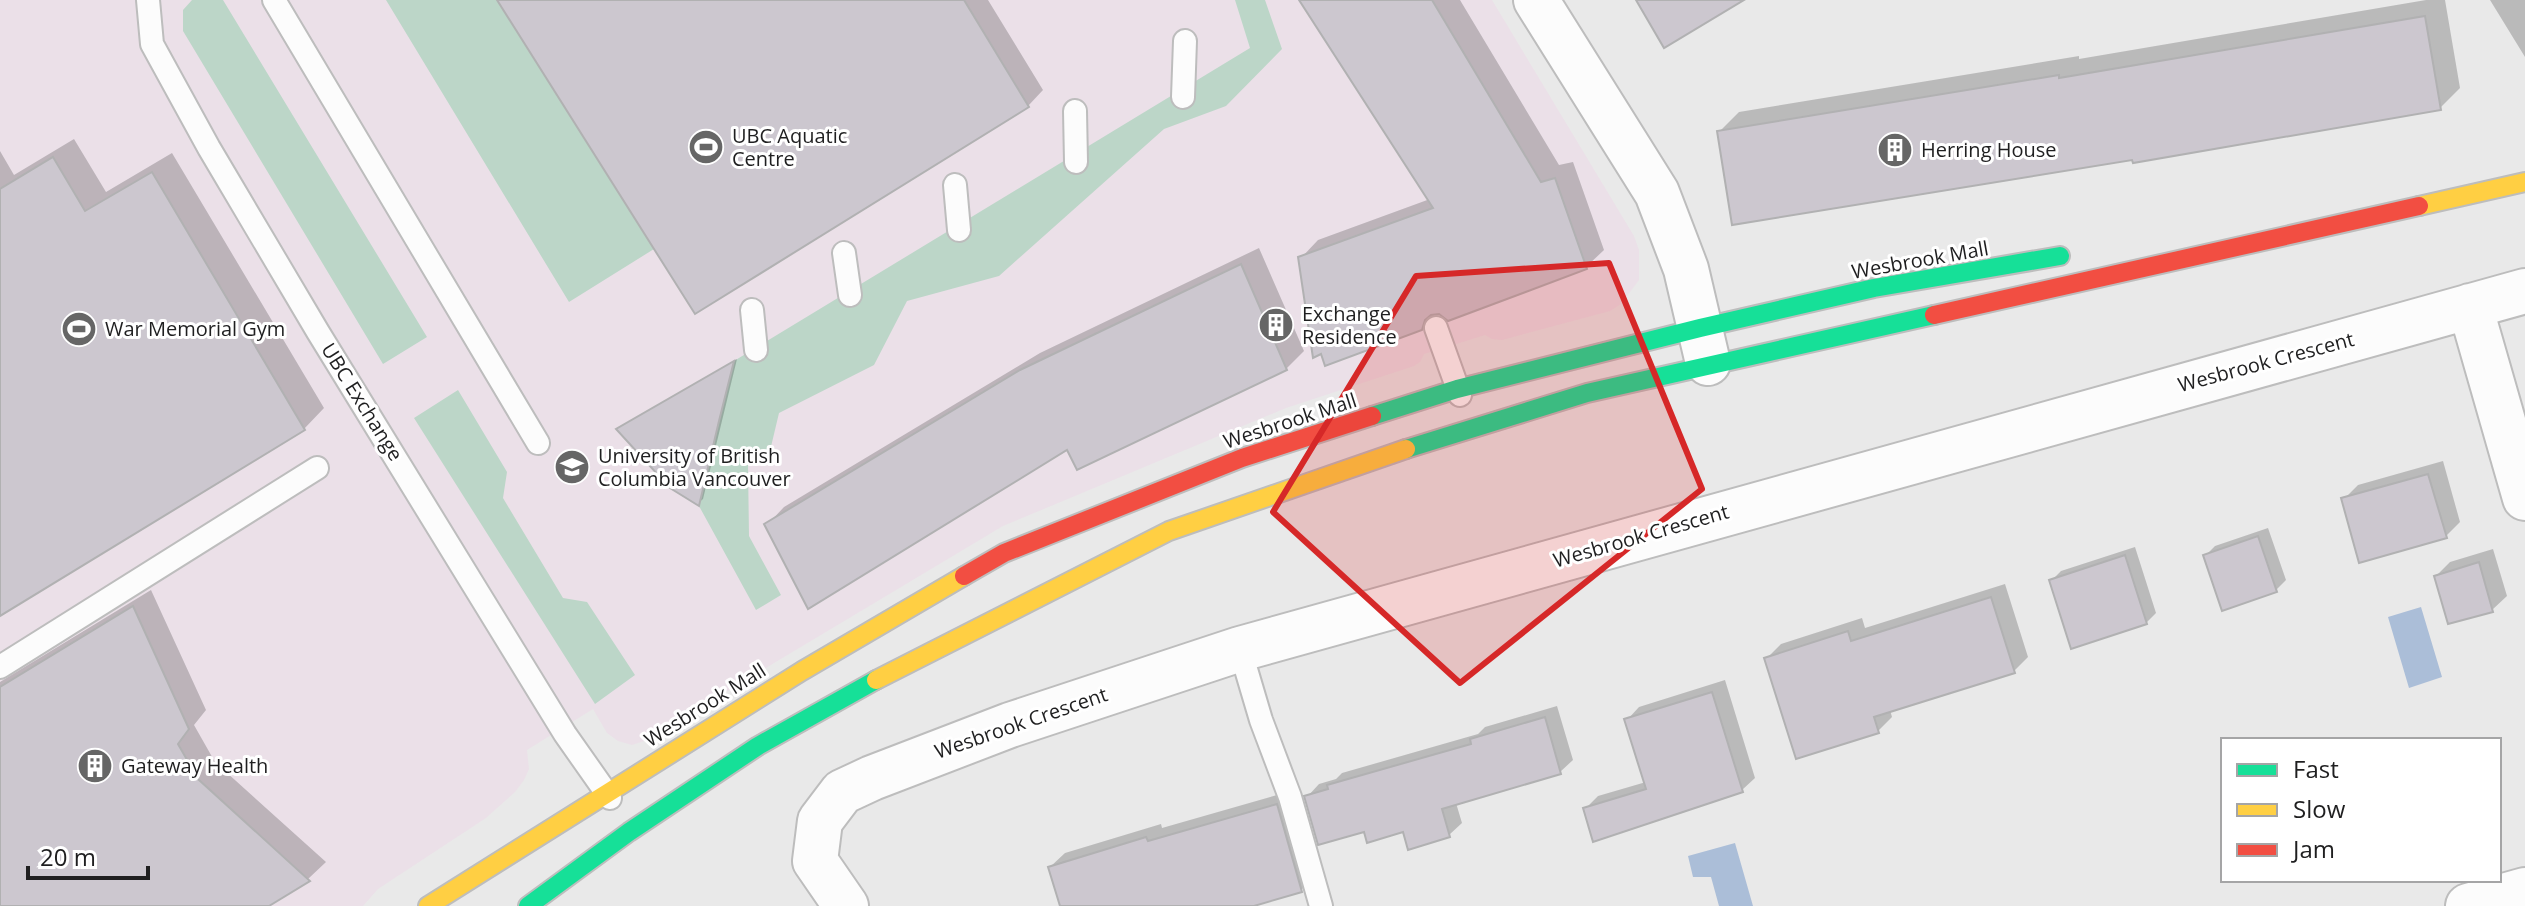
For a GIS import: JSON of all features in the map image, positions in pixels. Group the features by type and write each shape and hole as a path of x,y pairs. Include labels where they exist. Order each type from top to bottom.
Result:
{"main road":[{"name":"Wesbrook Mall","path":"428,906 802,671 1004,553 1242,458 1457,389 1704,347 2261,240 2525,182"},
{"name":"Wesbrook Mall","path":"2168,242 2261,240"},
{"name":"Wesbrook Mall","path":"528,906 629,832 758,746 911,660 1169,531 1471,426 1587,393 1704,347 1874,288 2077,253"}],"street":[{"path":"1536,0 1657,193 1686,269 1704,347"},
{"name":"Wesbrook Crescent","path":"846,906 815,861 820,821 842,792 1010,725 1240,649 2525,291"},
{"path":"2470,306 2525,498"},
{"path":"2468,906 2525,890"}],"lane":[{"name":"UBC Exchange","path":"148,0 152,44 209,148 318,332 565,734 606,792 629,832"},
{"path":"274,0 538,443"},
{"path":"1183,97 1185,41"},
{"path":"1075,111 1076,162"},
{"path":"955,185 959,230"},
{"path":"844,253 850,295"},
{"path":"752,310 756,350"},
{"path":"1436,328 1471,426"},
{"path":"0,667 317,468"},
{"path":"1240,649 1261,720 1290,797 1321,906"}],"highlighted area":[{"path":"1609,263 1702,489 1460,683 1273,512 1416,276"}],"shaded area":[{"name":"University of British Columbia Vancouver","path":"0,0 1492,0 1634,236 1639,250 1639,280 1621,304 1610,311 1502,340 1485,335 1424,354 1414,366 1286,408 1003,526 644,741 632,745 618,741 607,733 593,709 527,750 529,769 524,780 486,818 378,889 363,906 0,906"}],"green space":[{"path":"192,0 223,0 427,337 383,364 183,31 183,10"},
{"path":"386,0 497,0 654,249 569,302"},
{"path":"1235,0 1265,0 1282,49 1226,106 1164,129 999,276 907,301 874,365 779,413 769,455 748,465 749,536 781,595 756,610 699,506 734,361 1250,48"},
{"path":"458,390 507,472 503,498 563,598 587,602 635,675 595,704 414,418"}],"water":[{"path":"2421,607 2442,677 2409,688 2388,617"},
{"path":"1735,843 1753,906 1719,906 1711,877 1693,877 1688,856"}],"building":[{"name":"UBC Aquatic Centre","path":"497,0 964,0 1029,107 695,314"},
{"path":"1299,0 1432,0 1541,182 1555,178 1587,269 1448,321 1439,314 1431,315 1425,320 1422,330 1325,366 1321,354 1313,358 1298,257 1433,208"},
{"path":"1636,0 1744,0 1664,48"},
{"path":"2425,16 2441,110 2133,163 2132,160 1732,225 1717,131 2059,75 2059,78"},
{"name":"War Memorial Gym","path":"53,157 85,211 152,172 305,430 0,616 0,189"},
{"path":"1241,264 1287,370 1077,470 1067,450 808,609 764,524 1020,370"},
{"path":"734,361 699,506 670,488 616,429"},
{"path":"2428,474 2447,538 2359,563 2341,498"},
{"path":"2258,536 2277,592 2222,611 2203,555"},
{"path":"2125,555 2147,624 2071,649 2049,580"},
{"path":"2479,562 2493,612 2448,624 2434,576"},
{"path":"1991,597 2015,673 1874,717 1879,733 1796,759 1764,658 1848,631 1851,641"},
{"name":"Gateway Health","path":"133,606 189,729 178,744 198,779 310,881 269,906 0,906 0,687"},
{"path":"1712,692 1743,792 1593,842 1583,808 1646,789 1624,719"},
{"path":"1545,717 1561,774 1442,809 1450,837 1408,850 1403,832 1367,843 1364,832 1318,845 1304,796 1328,789 1327,785 1471,744 1470,739"},
{"path":"1277,804 1302,892 1254,906 1060,906 1048,867 1146,837 1148,841"}],"traffic: fast":[{"path":"1372,416 1457,389 1700,328 1874,288 2060,256"},
{"path":"1406,449 1587,393 1934,315"},
{"path":"528,906 629,832 758,746 876,680"}],"traffic: slow":[{"path":"2419,206 2525,182"},
{"path":"876,680 1169,531 1406,449"},
{"path":"428,906 802,671 964,576"}],"traffic: jam":[{"path":"1934,315 2419,206"},
{"path":"964,576 1004,553 1242,458 1372,416"}],"place":[{"name":"UBC Aquatic Centre","path":"706,147"},
{"name":"Herring House","path":"1895,150"},
{"name":"Exchange Residence","path":"1276,325"},
{"name":"War Memorial Gym","path":"79,329"},
{"name":"University of British Columbia Vancouver","path":"572,467"},
{"name":"Gateway Health","path":"95,766"}]}
